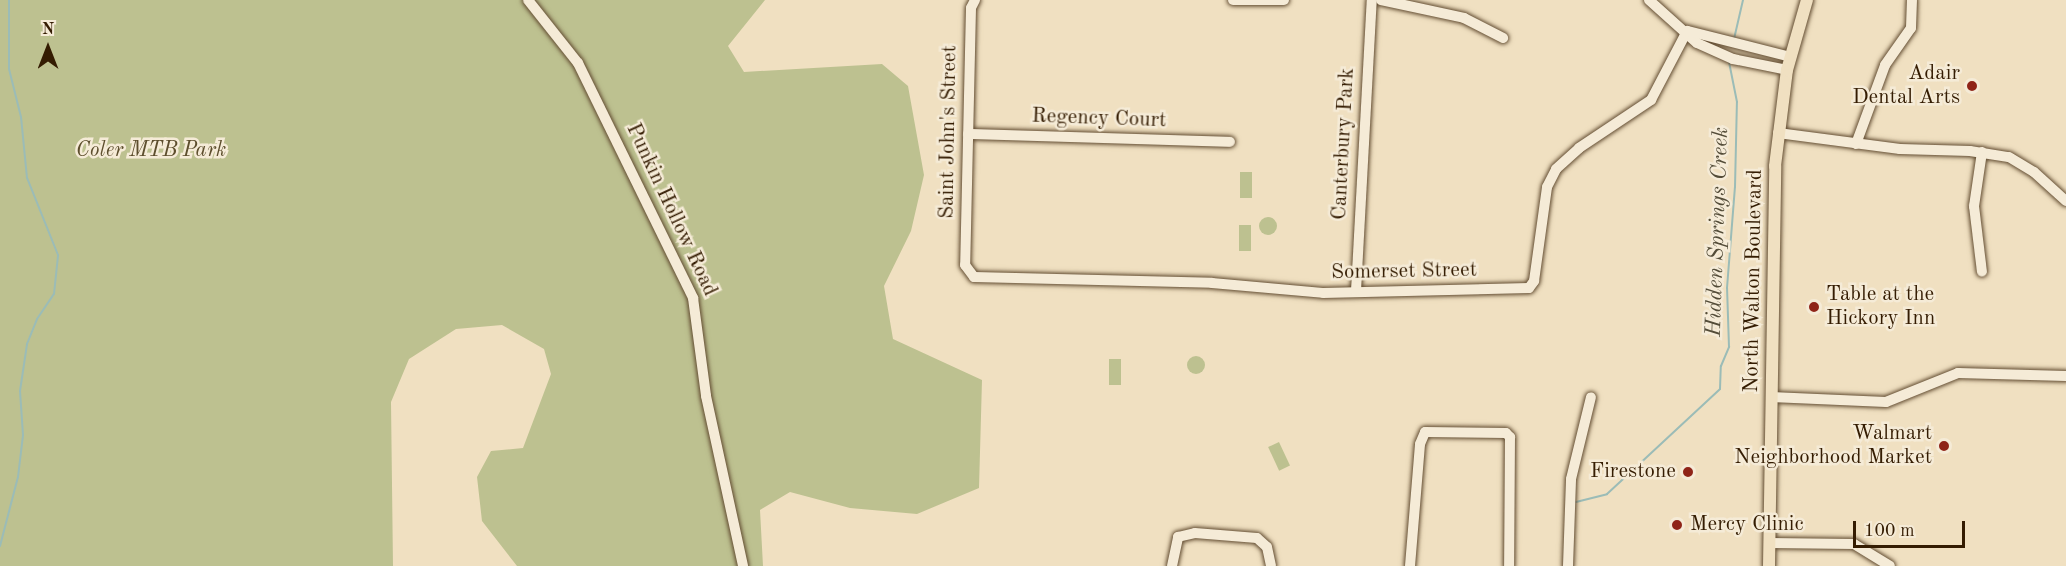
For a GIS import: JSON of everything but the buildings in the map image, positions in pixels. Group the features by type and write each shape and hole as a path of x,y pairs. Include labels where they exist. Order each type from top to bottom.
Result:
{"main road":[{"name":"North Walton Boulevard","path":"1769,566 1778,133 1789,64 1807,0"}],"street":[{"name":"Punkin Hollow Road","path":"528,0 578,63 693,298 706,396 743,566"},
{"name":"Saint John's Street","path":"965,265 971,8 975,0"},
{"path":"1233,0 1284,0"},
{"name":"Canterbury Park","path":"1356,291 1372,0"},
{"path":"1381,0 1464,18 1503,38"},
{"path":"1649,0 1687,31 1697,43 1722,55 1733,59 1789,64"},
{"path":"1856,144 1885,65 1911,28 1912,0"},
{"path":"1687,31 1789,64"},
{"name":"Somerset Street","path":"965,265 974,277 981,278 1212,283 1323,293 1516,290 1533,285 1552,176 1564,159 1651,100 1687,31"},
{"path":"1778,133 1856,144 1982,152 2009,158 2034,172 2066,201"},
{"name":"Regency Court","path":"968,134 1230,142"},
{"path":"1982,152 1974,206 1983,272"},
{"path":"1771,397 1886,402 1958,373 2066,376"},
{"path":"1568,566 1571,479 1591,398"},
{"path":"1410,566 1420,444 1425,432 1506,433 1512,444 1509,566"},
{"path":"1173,566 1179,537 1195,533 1257,538 1267,547 1271,566"},
{"path":"1769,543 1854,544 1890,566"}],"green space":[{"name":"Coler MTB Park","path":"0,0 765,0 728,46 744,72 882,64 908,86 924,175 911,231 884,286 893,339 982,380 979,488 917,514 850,508 790,492 760,510 763,566 517,566 482,521 477,477 491,451 523,448 551,374 544,349 502,325 456,329 409,359 391,402 393,566 0,566"},
{"path":"1240,172 1252,172 1252,198 1240,198"},
{"path":"1264,217 1272,217 1277,222 1275,233 1264,235 1259,230 1259,222"},
{"path":"1239,225 1251,225 1251,251 1239,251"},
{"path":"1192,356 1200,356 1205,361 1203,372 1192,374 1187,369 1187,361"},
{"path":"1109,359 1121,359 1121,385 1109,385"},
{"path":"1279,442 1290,466 1279,471 1268,447"}],"waterway":[{"path":"0,546 18,477 23,435 20,391 27,344 37,319 54,294 58,255 27,178 21,117 9,69 9,0"},
{"name":"Hidden Springs Creek","path":"1734,39 1743,0"},
{"name":"Hidden Springs Creek","path":"1576,502 1607,494 1720,389 1721,366 1729,347 1727,288 1735,187 1737,102 1729,62"}],"place":[{"name":"Adair Dental Arts","path":"1972,86"},
{"name":"Table at the Hickory Inn","path":"1814,307"},
{"name":"Walmart Neighborhood Market","path":"1944,446"},
{"name":"Firestone","path":"1688,472"},
{"name":"Mercy Clinic","path":"1677,525"}]}
